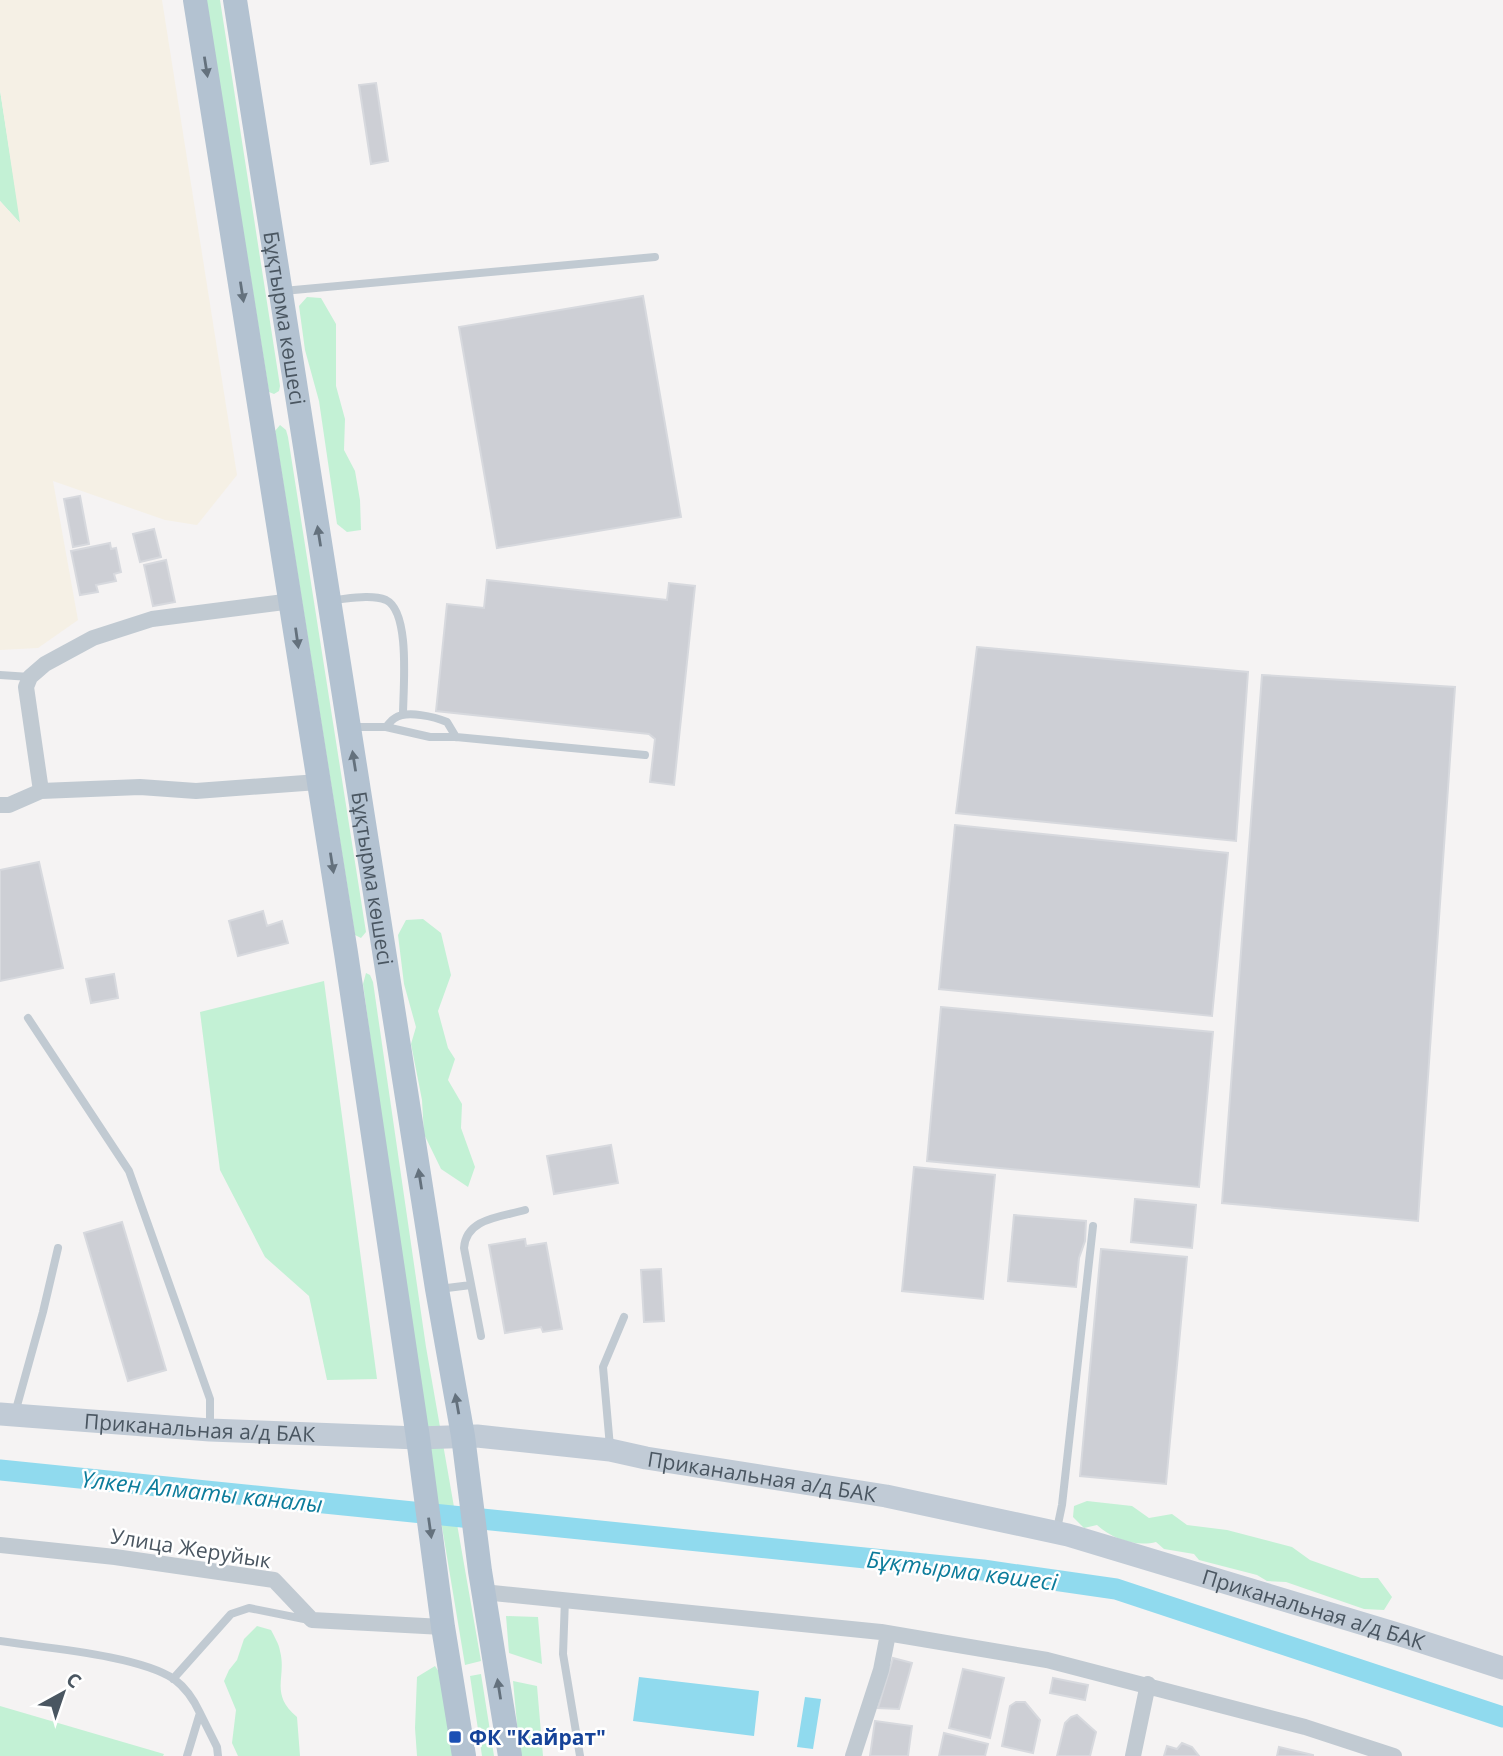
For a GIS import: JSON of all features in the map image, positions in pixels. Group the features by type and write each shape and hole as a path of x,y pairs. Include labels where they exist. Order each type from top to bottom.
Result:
{"main road":[{"name":"Бұқтырма көшесі","path":"195,0 346,953 464,1756"},
{"name":"Бұқтырма көшесі","path":"235,0 437,1289 463,1436 481,1582 510,1756"},
{"path":"261,413 299,410"},
{"path":"346,953 384,948"},
{"name":"Приканальная а/д БАК","path":"7,1415 420,1449 463,1436 610,1450 886,1496 1056,1532 1503,1668"}],"street":[{"path":"41,791 26,687 30,677 44,664 93,638 152,619 292,601"},
{"path":"0,805 9,805 41,791 140,787 196,791 318,782"},
{"name":"Улица Жеруйык","path":"0,1545 116,1557 274,1580 312,1620"},
{"path":"481,1582 565,1599 888,1634 1047,1660 1305,1727 1394,1756"},
{"path":"312,1620 443,1627"},
{"path":"853,1756 881,1670 888,1634"},
{"path":"1133,1756 1147,1684"}],"lane":[{"path":"280,291 655,257"},
{"path":"329,601 383,599 391,603 399,614 403,640 404,715"},
{"path":"0,675 30,677"},
{"path":"386,727 395,717 404,715 438,719 447,723 456,737"},
{"path":"349,727 386,727 430,737 456,737 645,755"},
{"path":"28,1018 129,1171 210,1399 209,1430"},
{"path":"481,1336 464,1248 465,1237 474,1224 525,1210"},
{"path":"1056,1532 1062,1505 1093,1226"},
{"path":"7,1415 44,1312 58,1248"},
{"path":"437,1289 471,1285"},
{"path":"610,1450 603,1367 624,1317"},
{"path":"565,1599 564,1654 580,1756"},
{"path":"173,1679 231,1614 249,1608 312,1620"},
{"path":"0,1641 133,1662 173,1679 192,1697 217,1747 218,1756"},
{"path":"187,1756 200,1713"}],"green space":[{"path":"206,0 220,0 280,386 279,391 274,394 269,392"},
{"path":"0,90 21,224 0,201"},
{"path":"307,297 321,298 336,324 336,386 345,419 344,450 355,471 361,530 347,532 337,524 319,401 305,350 299,306"},
{"path":"280,425 286,430 288,437 366,932 361,938 355,935 275,431"},
{"path":"423,919 441,933 451,975 438,1011 448,1048 455,1059 448,1080 462,1104 461,1128 475,1167 468,1187 441,1169 424,1134 422,1100 411,1044 416,1027 404,984 398,935 406,920"},
{"path":"366,973 373,982 426,1347 481,1661 465,1665 412,1347 363,984"},
{"path":"324,981 377,1379 327,1380 309,1296 265,1257 220,1170 200,1012"},
{"path":"1087,1501 1132,1506 1149,1518 1172,1514 1187,1525 1227,1530 1292,1547 1310,1560 1361,1578 1378,1578 1392,1597 1384,1610 1364,1609 1286,1582 1267,1581 1257,1575 1199,1560 1194,1554 1164,1549 1156,1542 1125,1541 1097,1525 1084,1528 1073,1517 1074,1506"},
{"path":"506,1616 538,1617 542,1664 509,1653"},
{"path":"257,1626 271,1630 279,1646 282,1660 281,1693 289,1709 297,1717 300,1756 238,1756 232,1743 236,1710 224,1681 237,1660 244,1639"},
{"path":"435,1666 447,1684 459,1756 417,1756 417,1677"},
{"path":"481,1674 494,1756 482,1756 470,1676"},
{"path":"513,1681 537,1686 543,1756 520,1756"},
{"path":"0,1706 164,1754 0,1756"}],"sand":[{"path":"0,0 162,0 237,475 197,525 165,520 53,481 78,620 38,648 0,650 0,201 20,223 0,90"}],"water":[{"path":"639,1677 759,1691 754,1736 633,1721"},
{"path":"805,1697 821,1699 813,1749 797,1747"}],"building":[{"path":"376,83 388,161 371,164 359,85"},
{"path":"643,296 681,517 497,548 459,327"},
{"path":"80,496 89,544 73,547 64,499"},
{"path":"154,529 161,557 140,562 133,534"},
{"path":"110,543 111,549 116,548 121,572 114,574 116,581 96,585 98,592 80,595 71,551"},
{"path":"166,560 175,602 153,606 144,565"},
{"path":"487,580 667,600 669,583 695,586 674,785 650,782 655,739 649,734 436,711 447,604 484,608"},
{"path":"977,647 1248,672 1236,841 956,813"},
{"path":"1262,675 1455,687 1418,1221 1222,1203"},
{"path":"955,825 1228,853 1212,1016 939,989"},
{"path":"39,862 63,968 0,981 0,870"},
{"path":"263,911 267,926 282,921 288,943 238,956 229,921"},
{"path":"114,974 118,998 91,1003 86,979"},
{"path":"941,1007 1213,1032 1199,1187 927,1161"},
{"path":"611,1145 618,1183 554,1194 547,1156"},
{"path":"914,1167 995,1175 983,1299 902,1291"},
{"path":"1135,1199 1196,1205 1192,1248 1131,1242"},
{"path":"1014,1215 1086,1221 1076,1287 1008,1281"},
{"path":"122,1222 166,1370 128,1381 84,1233"},
{"path":"525,1239 526,1246 546,1243 562,1329 543,1332 541,1327 505,1333 489,1245"},
{"path":"1101,1249 1187,1257 1166,1484 1080,1476"},
{"path":"661,1269 664,1321 644,1322 641,1270"},
{"path":"893,1658 912,1663 899,1709 878,1708"},
{"path":"963,1669 1004,1678 990,1738 949,1728"},
{"path":"1053,1678 1088,1685 1085,1700 1050,1693"},
{"path":"1016,1702 1025,1702 1040,1720 1033,1753 1002,1746 1010,1706"},
{"path":"1077,1715 1096,1732 1090,1756 1057,1756 1065,1723"},
{"path":"875,1721 912,1726 908,1756 870,1756"},
{"path":"944,1733 988,1744 985,1756 939,1756"},
{"path":"1182,1743 1192,1747 1199,1756 1164,1756 1167,1746 1177,1749"},
{"path":"1279,1747 1313,1755 1313,1756 1277,1756"}],"waterway":[{"name":"Бұқтырма көшесі","path":"0,1470 983,1570 1116,1589 1503,1717"}],"place":[{"name":"ФК \"Кайрат\"","path":"455,1737"}],"water label":[{"name":"Үлкен Алматы каналы","path":"202,1491"}]}
